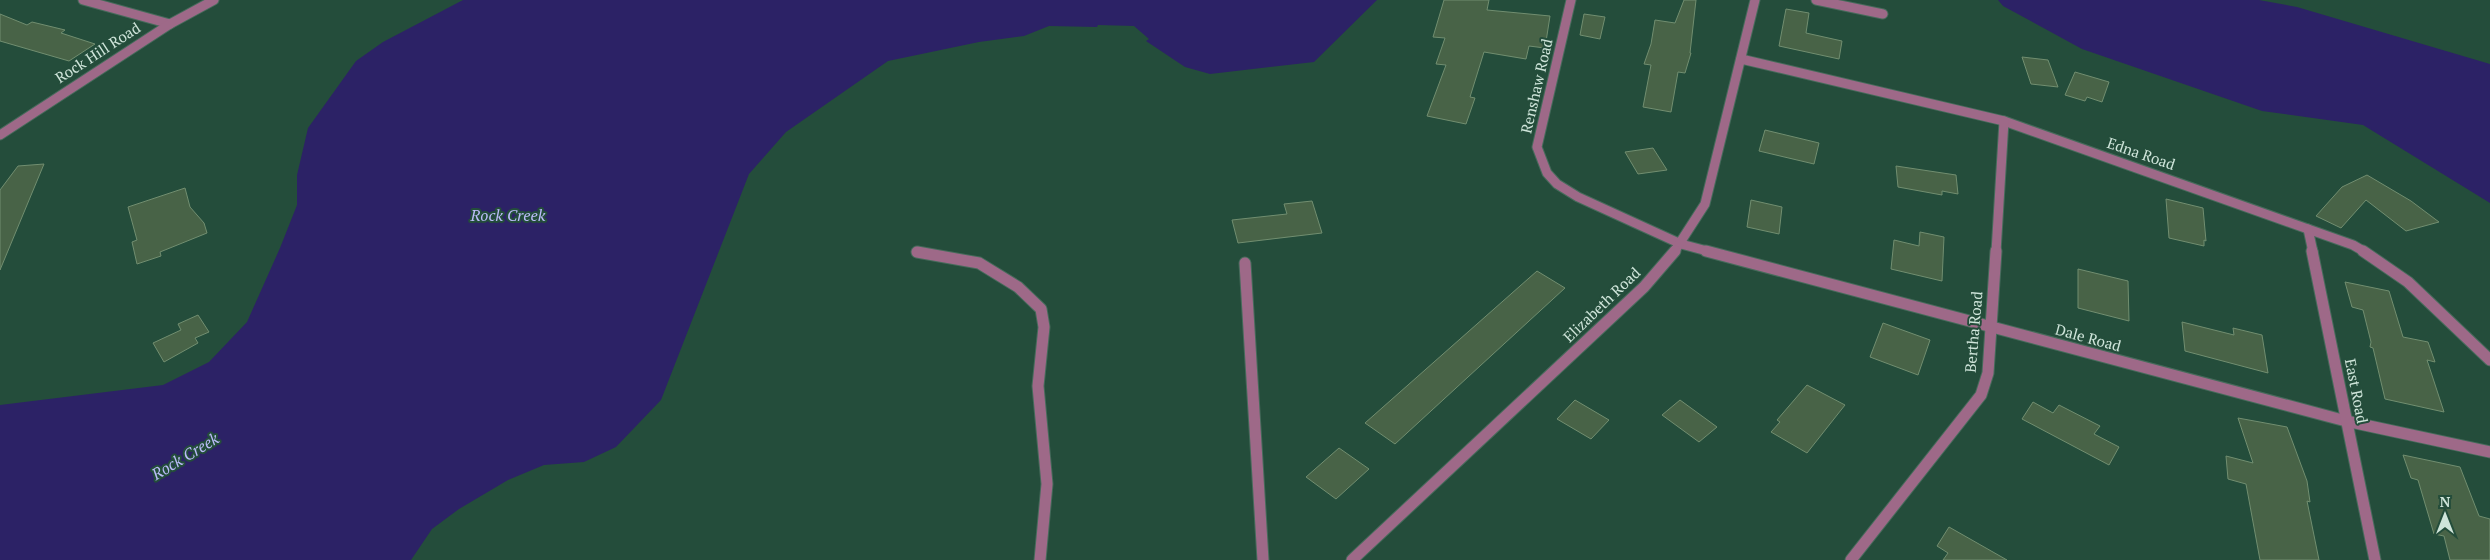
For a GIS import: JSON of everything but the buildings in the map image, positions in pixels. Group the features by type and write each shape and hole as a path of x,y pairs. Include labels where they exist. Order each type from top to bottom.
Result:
{"street":[{"path":"83,0 170,24"},
{"name":"Rock Hill Road","path":"0,135 170,24 214,0"},
{"name":"Renshaw Road","path":"1571,0 1537,148 1542,164 1557,184 1578,197 1681,244"},
{"name":"Elizabeth Road","path":"1352,560 1644,287 1681,244 1705,204 1755,0"},
{"path":"1816,0 1843,3 1883,14"},
{"name":"Edna Road","path":"1741,59 2004,121 2353,245 2377,258 2396,272 2490,360"},
{"name":"Bertha Road","path":"1851,560 1981,395 1988,373 2004,121"},
{"name":"East Road","path":"2308,229 2376,560"},
{"name":"Dale Road","path":"1681,244 2346,421 2490,452"},
{"path":"917,252 979,263 1018,287 1041,309 1044,327 1038,386 1047,484 1044,535 1040,560"},
{"path":"1245,263 1263,560"}],"water":[{"name":"Rock Creek","path":"463,0 1377,0 1314,62 1210,74 1185,67 1146,41 1149,39 1134,26 1098,25 1097,27 1049,26 1024,36 979,42 888,61 786,132 749,174 661,400 616,447 584,462 544,465 508,480 459,509 432,529 411,560 0,560 0,405 163,385 209,362 247,322 280,248 297,205 297,175 308,128 356,61 383,42"},
{"path":"1998,0 2259,0 2297,7 2490,64 2490,203 2363,125 2262,111 2082,49 2003,6"}]}
